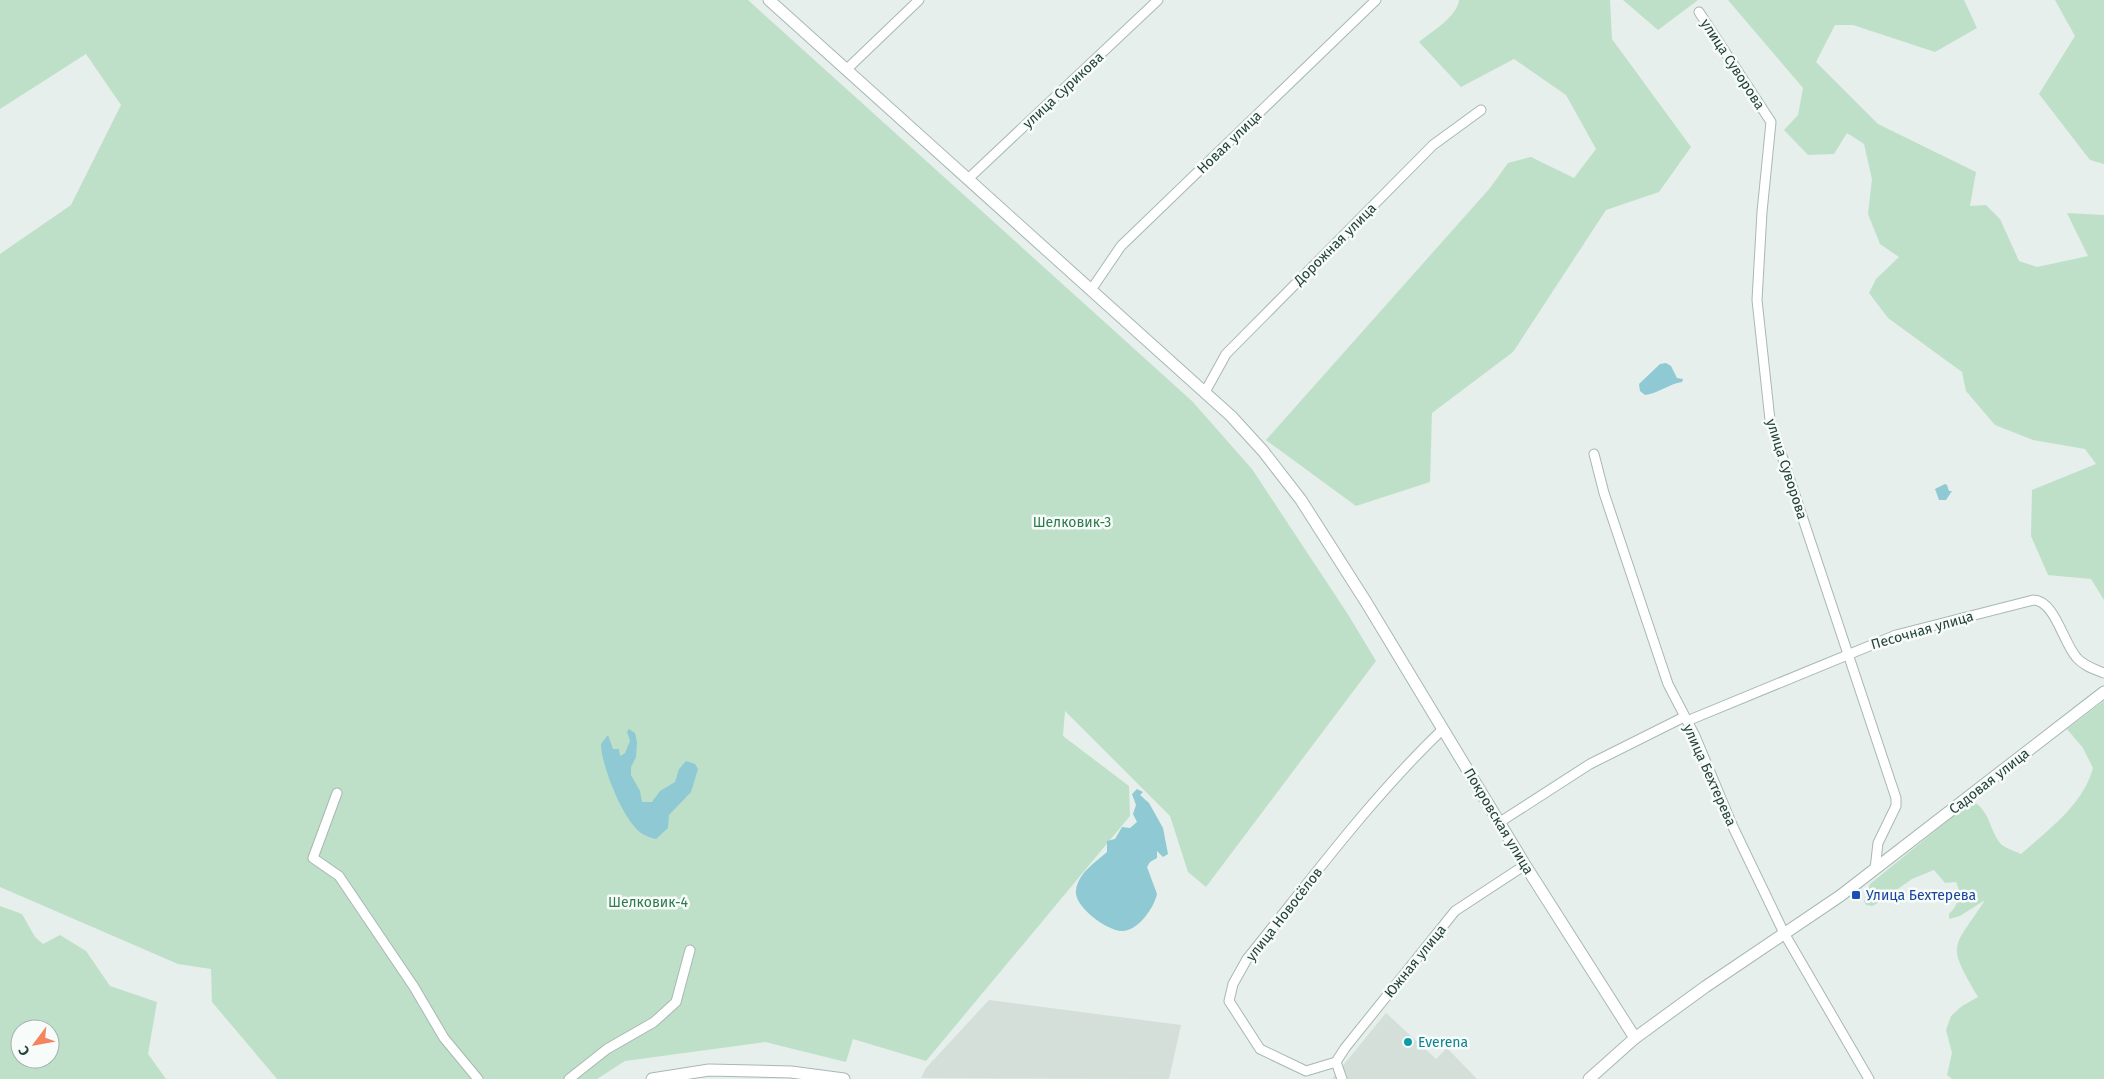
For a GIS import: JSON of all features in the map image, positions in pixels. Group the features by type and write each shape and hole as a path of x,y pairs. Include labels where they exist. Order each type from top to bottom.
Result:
{"street":[{"name":"Покровская улица","path":"769,0 1205,392 1231,416 1263,451 1301,500 1366,602 1500,822 1524,865 1635,1038"},
{"path":"846,70 919,0"},
{"name":"улица Сурикова","path":"968,179 1158,0"},
{"name":"Новая улица","path":"1091,290 1121,246 1376,0"},
{"name":"улица Суворова","path":"1699,12 1771,122 1762,212 1757,300 1770,420 1896,798 1896,806 1878,843 1875,869"},
{"name":"Дорожная улица","path":"1205,392 1226,354 1433,145 1481,110"},
{"name":"улица Бехтерева","path":"1594,454 1604,492 1668,684 1686,719 1733,827 1784,933 1869,1079"},
{"name":"Песочная улица","path":"1500,822 1590,764 1686,719 1896,636 1928,629 2018,602 2038,600 2048,607 2076,657 2089,667 2104,673"},
{"name":"Садовая улица","path":"1589,1079 1635,1038 1875,869 2104,692"},
{"name":"улица Новосёлов","path":"1336,1062 1306,1071 1260,1049 1229,1001 1233,984 1247,959 1367,810 1416,755 1443,729"},
{"path":"337,793 313,858 339,876 414,987 444,1038 478,1079"},
{"name":"Южная улица","path":"1336,1062 1456,911 1524,865"},
{"path":"569,1079 607,1049 654,1022 676,1002 690,950"},
{"path":"1336,1062 1342,1079"},
{"path":"652,1079 709,1070 791,1072 844,1079"}],"shaded area":[{"path":"989,1000 1181,1025 1169,1079 921,1078 926,1068"},
{"path":"1386,1013 1436,1059 1447,1048 1477,1079 1332,1079"}],"green space":[{"path":"0,0 748,0 1192,401 1252,469 1349,616 1376,661 1206,887 1188,872 1170,816 1065,711 1063,736 1129,786 1130,816 926,1061 853,1039 846,1062 765,1042 625,1061 597,1079 277,1079 212,1002 211,969 178,964 0,887 0,254 71,205 121,105 86,54 0,109"},
{"path":"1459,0 1610,0 1612,39 1691,147 1659,192 1606,210 1513,352 1432,413 1430,482 1356,506 1266,440 1490,188 1508,163 1531,157 1574,178 1596,149 1566,95 1514,59 1461,87 1419,42 1449,18"},
{"path":"1623,0 1698,0 1658,30"},
{"path":"1728,0 1964,0 1977,28 1935,52 1853,25 1835,25 1816,62 1878,124 1976,172 1970,206 1986,205 2000,219 2019,261 2037,267 2088,256 2067,213 2104,215 2104,600 2091,579 2048,575 2031,536 2032,490 2096,464 2085,449 2033,440 1995,425 1966,391 1962,372 1888,318 1869,293 1876,279 1899,257 1880,244 1868,214 1872,179 1864,144 1847,133 1834,154 1808,155 1784,130 1798,115 1803,88"},
{"path":"2055,0 2104,0 2104,164 2090,160 2039,94 2075,36"},
{"path":"2104,701 2104,1079 1952,1079 1947,1075 1952,1053 1946,1030 1951,1016 1962,1006 1978,997 1961,966 1957,956 1957,947 1965,929 1985,900 1960,916 1949,919 1949,914 1955,907 1958,899 1958,886 1956,882 1945,883 1934,870 1912,879 1873,906 1866,905 1864,901 1870,884 1972,801 1986,815 2000,843 2021,854 2063,816 2081,794 2093,768 2083,748 2067,729"},
{"path":"0,906 22,914 35,937 43,944 60,935 86,951 110,986 157,1002 148,1054 166,1079 0,1079"}],"water":[{"path":"1666,363 1671,366 1677,378 1683,379 1682,382 1645,395 1640,391 1639,384 1660,364"},
{"path":"1945,484 1949,491 1952,491 1946,500 1939,500 1935,489"},
{"path":"629,729 635,733 637,742 636,757 631,767 631,775 640,791 642,802 652,802 660,791 675,782 679,769 686,761 695,764 698,769 691,792 669,815 668,828 656,839 641,833 627,817 614,791 602,753 601,744 608,735 613,749 619,749 620,756 625,753 630,741 627,732"},
{"path":"1137,789 1143,792 1140,795 1149,803 1163,828 1168,854 1163,857 1157,851 1157,858 1150,862 1147,867 1157,894 1153,906 1139,923 1128,930 1122,931 1108,927 1085,910 1076,896 1076,890 1084,873 1107,852 1107,841 1115,839 1122,827 1130,828 1137,822 1133,814 1136,805 1132,794"}],"place":[{"name":"Улица Бехтерева","path":"1856,895"},
{"name":"Everena","path":"1408,1042"}],"park label":[{"name":"Шелковик-3","path":"1072,522"},
{"name":"Шелковик-4","path":"648,902"}]}
